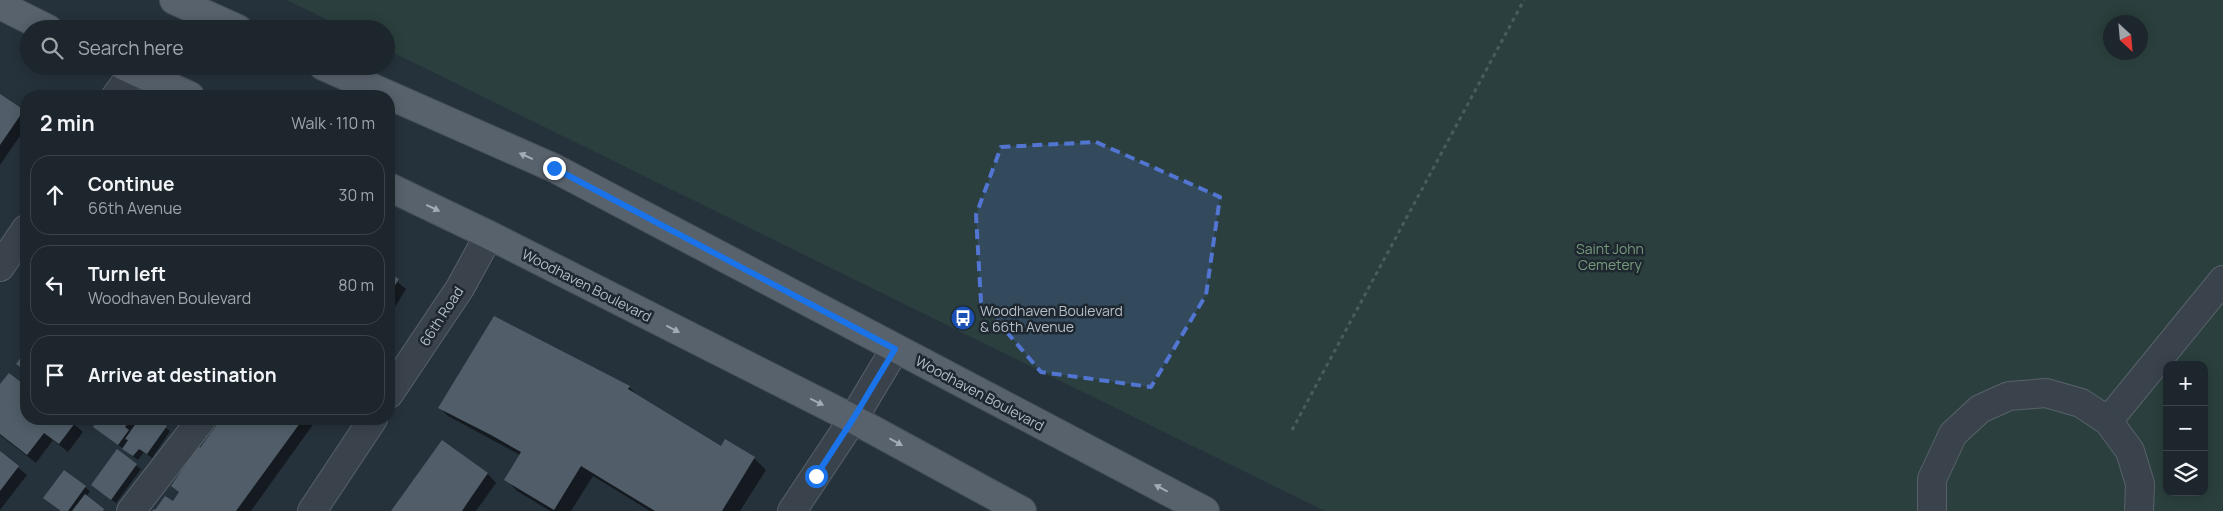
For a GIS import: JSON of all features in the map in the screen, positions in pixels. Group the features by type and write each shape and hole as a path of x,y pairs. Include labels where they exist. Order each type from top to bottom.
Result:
{"main road":[{"path":"174,0 218,20"},
{"path":"0,5 30,20"},
{"path":"143,75 176,90"},
{"name":"Woodhaven Boulevard","path":"343,75 377,90"},
{"name":"Woodhaven Boulevard","path":"395,98 554,168 1205,511"},
{"name":"Woodhaven Boulevard","path":"395,190 489,235 853,419 1022,511"}],"street":[{"path":"119,90 126,75"},
{"name":"66th Road","path":"395,385 460,288 489,235"},
{"path":"0,267 20,238"},
{"path":"2108,421 2223,280"},
{"path":"792,511 853,419 895,349"},
{"path":"1932,511 1932,479 1953,434 1980,409 2009,396 2046,393 2081,403 2108,421 2130,451 2140,484 2139,511"},
{"path":"131,511 197,425"},
{"path":"312,511 368,425"}],"path":[{"path":"1292,430 1524,0"}],"highlighted area":[{"path":"1096,142 1220,197 1206,295 1151,387 1041,372 981,302 976,215 1001,147"}],"green space":[{"name":"Saint John Cemetery","path":"287,0 2223,0 2223,511 1325,511 395,53 395,20 328,20"}],"building":[{"path":"0,94 20,107 20,116 0,145"},
{"path":"395,277 399,279 395,285"},
{"path":"494,316 630,386 628,389 721,446 725,439 755,457 722,511 655,511 581,466 554,510 504,480 521,452 438,408"},
{"path":"20,358 20,367 16,364"},
{"path":"9,373 20,381 20,425 73,425 59,444 44,433 27,455 0,434 0,384"},
{"path":"94,425 126,425 125,427 129,430 118,445 93,427"},
{"path":"135,425 167,426 147,454 139,449 133,456 122,449 128,440 125,439"},
{"path":"217,425 299,425 236,511 152,511 155,510 165,496 173,501 179,492 171,486 198,446 200,448"},
{"path":"442,440 488,473 462,511 391,511"},
{"path":"117,449 137,464 111,500 91,485"},
{"path":"0,451 19,466 0,491"},
{"path":"64,470 86,486 68,511 61,511 43,498"},
{"path":"85,494 104,509 103,511 72,511"}],"place":[{"name":"Woodhaven Boulevard & 66th Avenue","path":"963,318"}],"route":[{"path":"554,168 895,349 816,476"}]}
